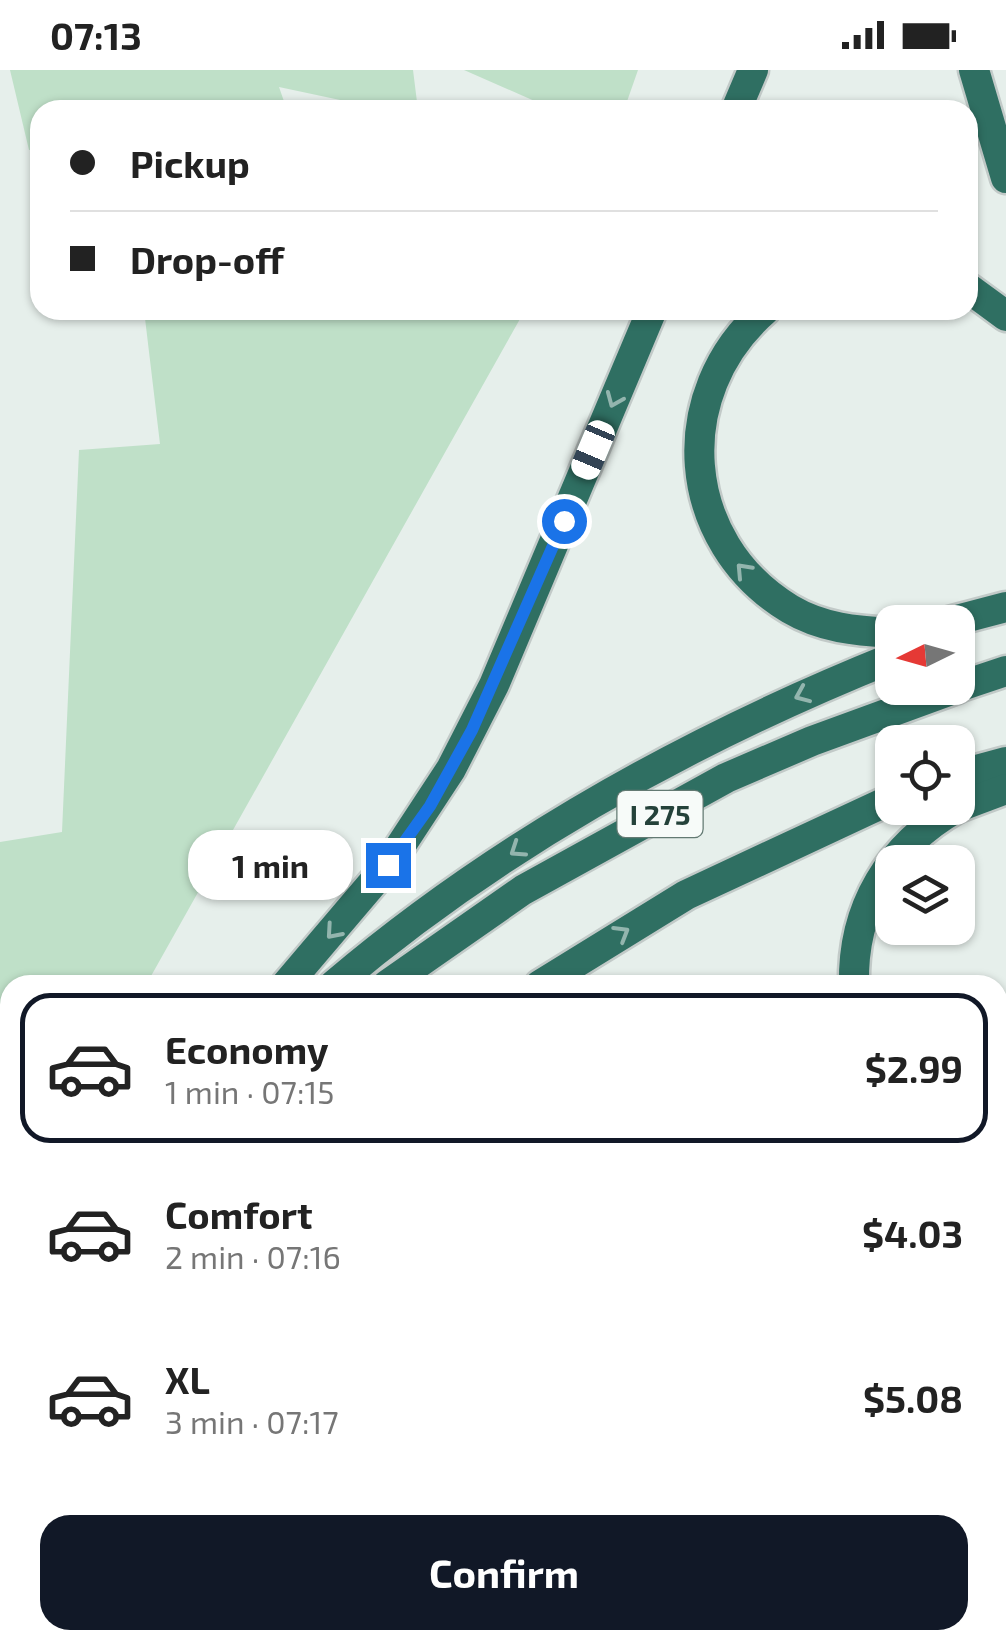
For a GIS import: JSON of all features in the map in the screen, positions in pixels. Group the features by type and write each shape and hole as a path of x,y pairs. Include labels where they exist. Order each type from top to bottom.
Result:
{"highway":[{"path":"740,100 753,70"},
{"path":"974,70 1006,178"},
{"path":"978,295 1006,316"},
{"path":"294,975 388,865 452,769 494,685 648,320"},
{"path":"753,320 720,360 707,396 699,445 700,484 713,525 732,559 790,609 822,624 875,632"},
{"path":"975,615 1006,607"},
{"path":"975,630 1006,620"},
{"path":"347,975 431,908 592,804 748,720 875,665"},
{"name":"I 275","path":"975,681 1006,671"},
{"name":"I 275","path":"401,975 523,890 726,778 909,705"},
{"path":"975,770 1006,762"},
{"path":"975,801 1006,790"},
{"name":"I 275","path":"556,975 686,895 875,806"},
{"path":"855,975 859,930 869,898 902,848 928,825"}],"green space":[{"path":"10,70 413,70 417,100 340,100 279,87 284,100 30,100 29,150"},
{"path":"464,70 638,70 628,100 532,100"},
{"path":"145,320 519,320 152,975 0,975 0,842 62,832 79,450 160,444"}],"route":[{"path":"388,865 430,806 472,730 564,521"}]}
